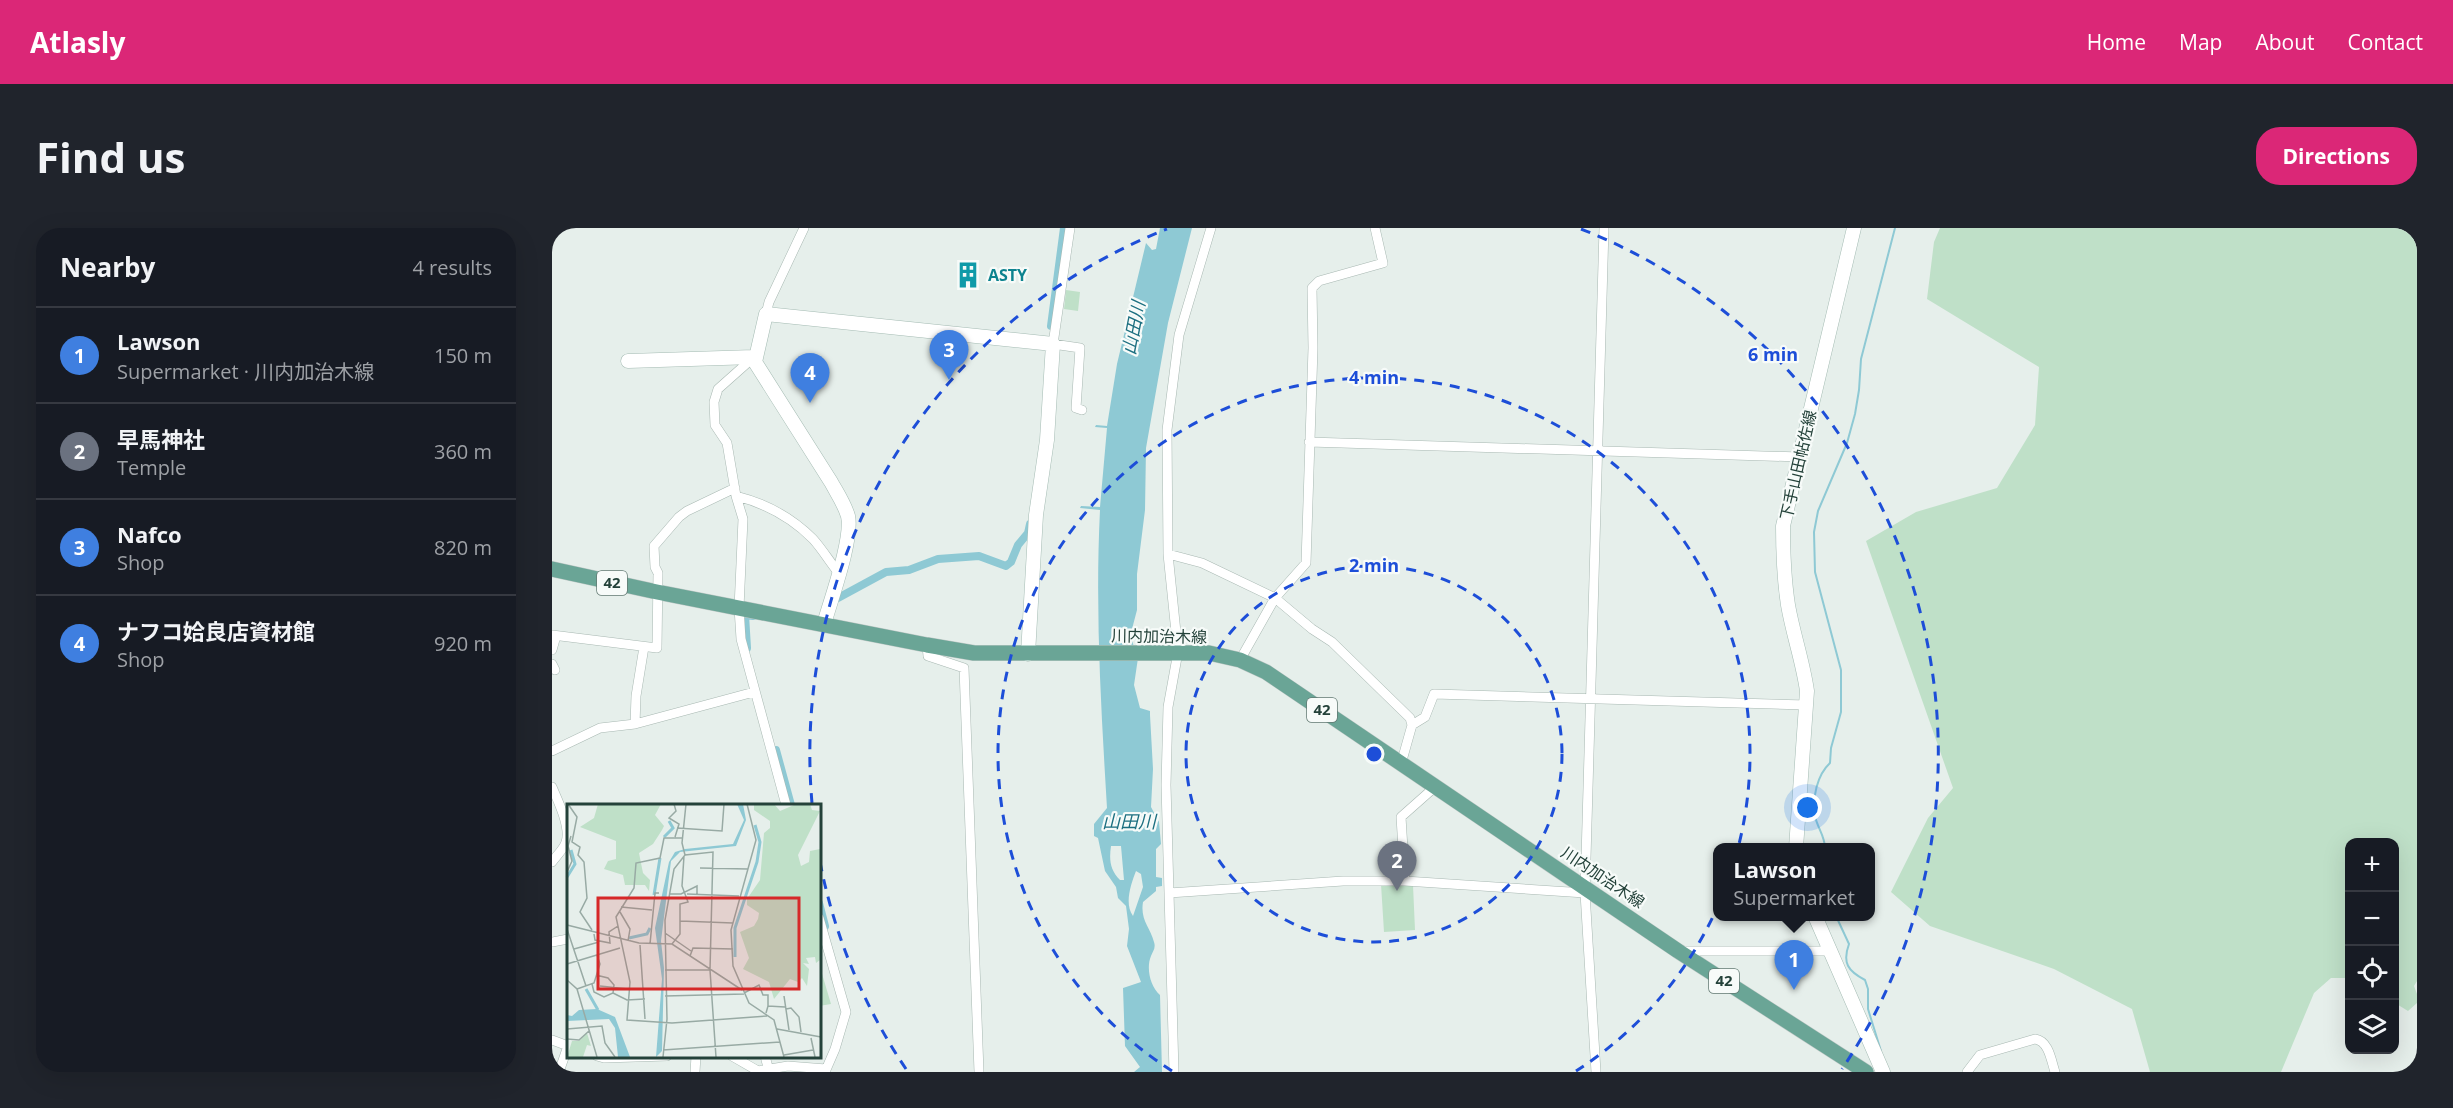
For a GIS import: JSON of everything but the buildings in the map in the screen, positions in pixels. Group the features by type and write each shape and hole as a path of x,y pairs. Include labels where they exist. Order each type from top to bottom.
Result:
{"main road":[{"name":"川内加治木線","path":"552,569 657,592 974,653 1175,652 1209,653 1240,660 1266,672 1585,890 1866,1072"}],"street":[{"path":"804,228 769,302 754,357 843,502 849,527 824,624"},
{"path":"1028,654 1036,515 1047,440 1053,344 1070,228"},
{"path":"1174,1072 1167,785 1168,707 1175,652 1168,554 1167,430 1179,335 1210,228"},
{"path":"1240,660 1275,598 1306,563 1313,348 1312,288 1318,281 1383,263 1375,228"},
{"path":"1596,1072 1585,890 1604,228"},
{"name":"下手山田帖佐線","path":"1796,843 1807,705 1804,670 1788,606 1783,526 1854,228"},
{"path":"766,314 1080,348 1076,408 1082,410"},
{"path":"628,361 754,357"},
{"path":"754,357 718,389 714,402 715,425 727,443 735,492 743,519 739,608 741,639 786,804"},
{"path":"1309,441 1800,457"},
{"path":"552,650 554,635 657,648 658,573 654,567 654,546 687,511 735,492 766,506 803,531 812,538 838,572"},
{"path":"1168,554 1202,563 1275,598 1312,629 1332,642 1406,711 1412,725 1401,764"},
{"path":"927,645 928,656 964,668 979,1072"},
{"path":"635,723 636,696 644,647"},
{"path":"552,751 600,728 635,723 754,692"},
{"path":"1412,725 1425,717 1434,694 1807,705"},
{"path":"1406,881 1401,817 1436,786"},
{"path":"552,787 562,809 567,836 566,844 552,862"},
{"path":"1169,893 1343,881 1406,881 1585,890"},
{"path":"735,1057 754,1070 769,1071 788,1066 826,1071 846,1012 820,921"},
{"path":"1817,921 1883,1072"},
{"path":"552,942 567,939"},
{"path":"1678,951 1830,951"},
{"path":"1967,1072 1980,1055 2035,1039 2041,1040 2046,1045 2055,1072"},
{"path":"552,1040 567,1046"},
{"path":"559,1072 567,1049"},
{"path":"600,1057 635,1057"},
{"path":"694,1072 696,1057"},
{"path":"784,1057 788,1066"}],"green space":[{"path":"1940,228 2417,228 2417,981 2414,986 2417,1003 2408,1011 2399,1005 2399,838 2345,838 2345,978 2331,978 2314,993 2281,1072 2150,1072 2132,1009 2054,969 1930,926 1891,892 1928,818 1953,788 1866,541 1916,512 1997,488 2035,425 2039,367 1927,299 1934,242"},
{"path":"1066,290 1080,292 1078,311 1064,309"},
{"path":"1381,884 1413,885 1415,930 1384,932"},
{"path":"820,967 831,1004 820,1006"}],"water":[{"name":"山田川","path":"1160,228 1192,228 1168,323 1146,448 1145,510 1137,574 1137,610 1132,629 1132,641 1138,658 1134,685 1140,708 1150,711 1153,769 1151,807 1159,822 1161,844 1156,849 1156,877 1162,878 1162,886 1156,887 1156,891 1143,902 1142,908 1144,919 1155,944 1149,971 1151,982 1160,995 1162,1072 1134,1072 1140,1067 1125,1046 1123,988 1141,982 1127,946 1129,929 1126,906 1118,898 1116,887 1105,871 1098,838 1094,836 1094,824 1107,808 1098,622 1100,510 1080,508 1081,506 1100,507 1107,428 1095,427 1096,425 1107,426 1117,364 1146,243 1152,250 1156,249","holes":["1111,846 1121,846 1124,880 1120,880 1112,869","1136,871 1141,874 1143,887 1133,916 1129,900 1130,888"]}],"waterway":[{"path":"1051,326 1064,228"},
{"path":"1824,843 1817,824 1814,802 1816,787 1830,763 1831,748 1841,712 1841,670 1815,572 1814,532 1818,511 1847,443 1855,414 1861,359 1895,228"},
{"path":"838,598 886,572 909,570 938,559 979,556 1006,566 1011,562 1018,545 1028,533 1030,524"},
{"path":"747,648 745,615 753,616"},
{"path":"776,750 791,804"},
{"path":"820,907 825,926"},
{"path":"1838,921 1849,944 1846,956 1848,966 1865,980 1868,989 1868,1009 1881,1051"}],"place":[{"name":"ASTY","path":"968,275"},
{"name":"Nafco","path":"949,380"},
{"name":"ナフコ姶良店資材館","path":"810,403"},
{"name":"早馬神社","path":"1397,891"},
{"name":"Lawson","path":"1794,990"}]}
